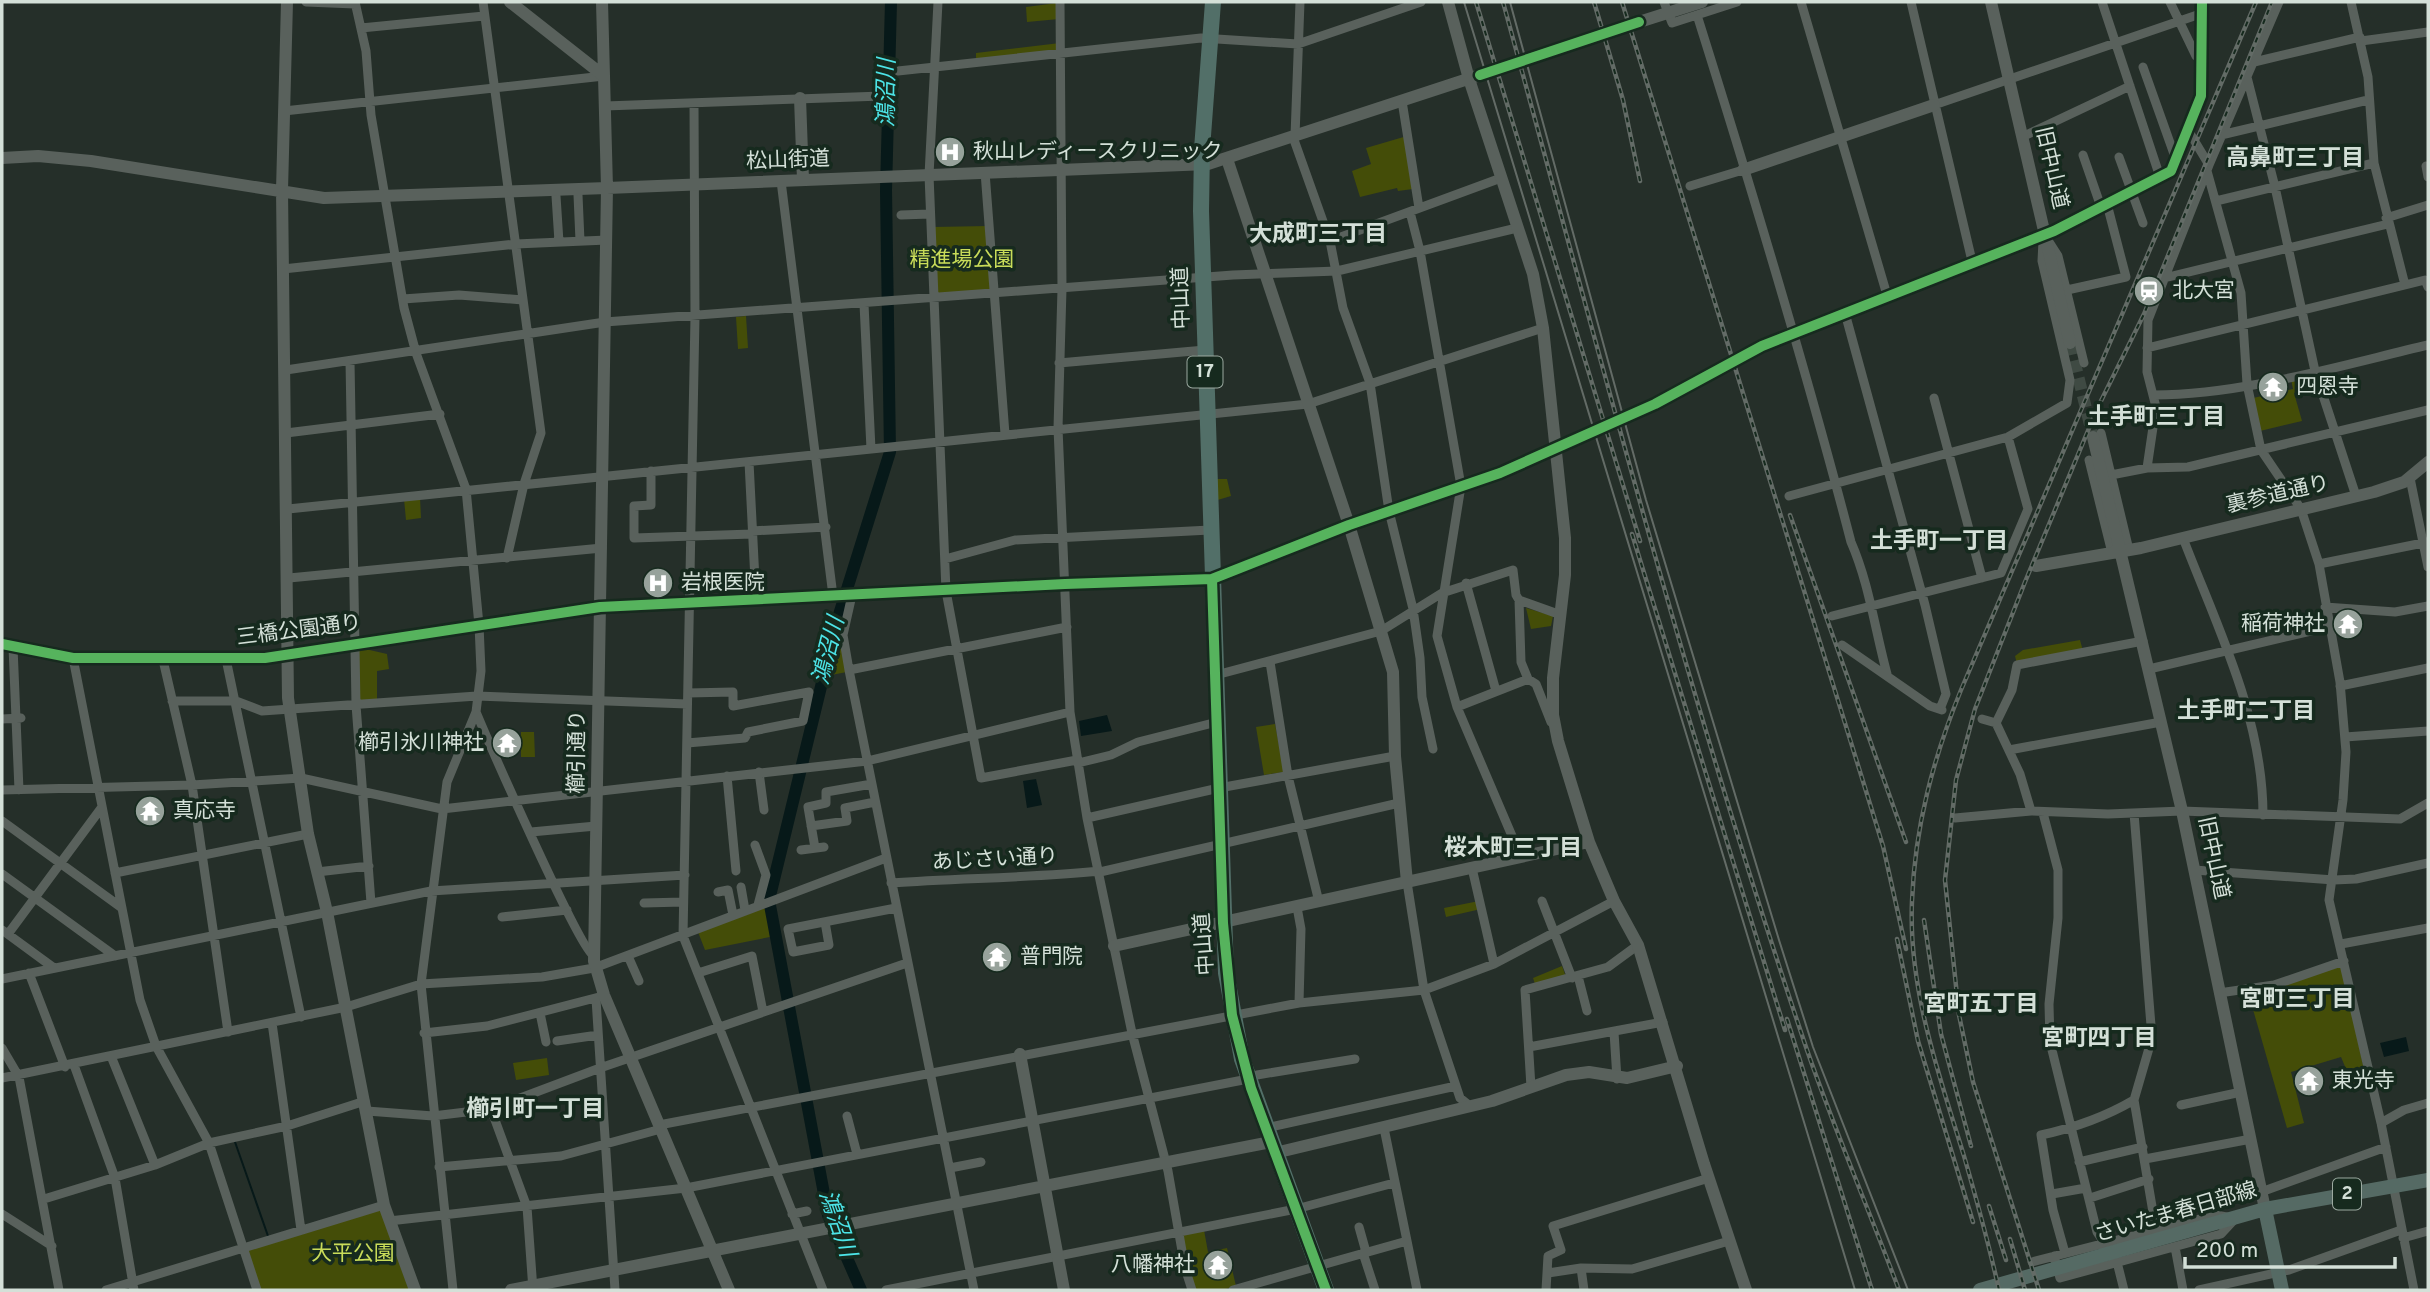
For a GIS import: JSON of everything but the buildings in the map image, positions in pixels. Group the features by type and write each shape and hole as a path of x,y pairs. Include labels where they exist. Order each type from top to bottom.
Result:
{"highway":[{"name":"中山道","path":"1213,2 1201,165 1202,278 1223,923 1232,1015 1248,1078 1326,1290"}],"main road":[{"name":"さいたま春日部線","path":"1980,1290 2118,1257 2265,1209 2428,1180"},
{"name":"旧中山道","path":"2265,1209 2282,1290"}],"street":[{"path":"287,2 282,190 289,707 308,834 327,912 384,1205 415,1290"},
{"path":"306,2 355,3 403,299 416,353 466,489 475,561 481,671 475,712 447,782 421,984 424,1033 453,1290"},
{"path":"483,2 541,433 524,484 507,558"},
{"path":"510,2 604,76"},
{"path":"602,2 607,188"},
{"path":"937,2 929,175 946,590 981,778 1111,755 1138,742 1217,722"},
{"path":"1060,2 1062,289 1058,428 1070,712 1087,818 1132,1033 1166,1163 1185,1268 1192,1290"},
{"path":"1300,2 1294,136 1330,241 1343,308 1370,383 1389,511 1413,609 1422,697 1433,749"},
{"path":"898,71 1210,38 1298,44 1421,2"},
{"path":"1448,2 1475,77 1501,178 1532,274 1543,328 1565,538 1561,615 1548,702"},
{"path":"1639,22 1702,2"},
{"path":"1664,3 1670,20 1674,23 1737,2"},
{"path":"1801,2 1887,295"},
{"path":"1911,2 1972,261"},
{"name":"旧中山道","path":"1991,2 2070,343"},
{"path":"2102,2 2160,177"},
{"path":"2170,2 2196,56 2202,58"},
{"path":"2044,235 2171,171 2201,96 2202,2"},
{"path":"2147,468 2156,408 2147,373 2148,320 2221,135 2279,2"},
{"path":"2351,2 2368,77 2374,163 2405,285"},
{"path":"1690,186 2203,13"},
{"path":"1697,15 1795,332 1851,542 1864,571 1869,607 1887,674"},
{"path":"361,28 484,16"},
{"path":"2254,62 2361,39 2428,32"},
{"path":"2143,67 2174,154 2178,155"},
{"path":"605,106 882,96 883,71"},
{"path":"284,111 604,76"},
{"name":"松山街道","path":"2,158 38,156 91,161 324,198 1201,165 1227,159 1475,77"},
{"path":"2247,77 2261,126 2315,371 2356,496"},
{"path":"2022,137 2130,86"},
{"path":"800,99 803,180"},
{"path":"2136,105 2154,99"},
{"path":"2221,135 2368,100"},
{"path":"1402,101 1420,251 1461,486 1437,636 1457,707 1521,857"},
{"path":"694,103 695,317 683,936 823,1290"},
{"path":"2188,130 2208,168 2241,293 2248,384 2261,450 2301,509 2319,564 2340,686 2345,737 2341,818 2329,900 2381,1123 2414,1290"},
{"path":"2067,290 2126,277 2104,205 2083,155"},
{"path":"2119,157 2143,223"},
{"path":"1227,159 1349,525 1393,672 1399,803 1407,882 1424,990 1456,1086 1461,1098 1470,1106"},
{"path":"2216,201 2374,163"},
{"path":"985,172 1004,434"},
{"path":"1330,241 1501,178"},
{"path":"781,181 826,527 843,596 843,635 849,670 974,1290"},
{"name":"櫛引通り","path":"607,188 594,961 600,997 631,1058 729,1290"},
{"path":"578,195 580,242"},
{"path":"556,196 559,242"},
{"path":"2164,278 2387,221 2428,205"},
{"path":"901,215 930,214"},
{"path":"286,370 416,353 605,322 1202,278 1337,271 1517,228"},
{"path":"2044,235 2058,256 2083,361 2066,365"},
{"path":"1790,496 2008,437 2067,403 2071,386 2042,261 2044,235"},
{"name":"三橋公園通り","path":"8,645 73,658 226,659 356,645 600,607 1212,579 1556,449 1598,427 1655,404 1732,361 1795,332 2044,235"},
{"path":"283,269 516,244 607,240"},
{"path":"2147,348 2425,280 2428,287"},
{"path":"403,299 459,295 523,300"},
{"path":"864,304 871,449"},
{"path":"1842,645 1930,706 1941,709 1946,694 1906,526 1845,313"},
{"path":"288,509 1308,404 1543,328"},
{"path":"2154,395 2186,395 2248,384 2428,345"},
{"path":"1059,363 1205,350"},
{"path":"350,361 356,705 371,903"},
{"path":"1934,398 1982,578"},
{"path":"2111,475 2147,468 2188,467 2428,410"},
{"path":"286,433 440,414"},
{"path":"2097,435 2111,475 2121,552"},
{"name":"旧中山道","path":"2097,435 2121,552 2182,811 2265,1209"},
{"path":"1832,616 2001,573 2028,509 2008,437"},
{"path":"2107,458 2090,462 2121,552"},
{"path":"749,462 756,600"},
{"name":"裏参道通り","path":"2036,566 2121,552 2356,496 2396,485 2410,478 2428,462"},
{"path":"651,471 651,505 634,506 634,538 690,537 826,527"},
{"path":"2410,478 2428,567"},
{"path":"945,559 1015,540 1210,530"},
{"path":"2183,538 2249,712 2263,796 2263,816"},
{"path":"2319,564 2425,542"},
{"path":"289,578 601,548"},
{"path":"1216,675 1381,631 1443,593 1466,583 1513,570 1519,600 1521,662 1548,702 1589,842 1614,901 1638,946 1746,1290"},
{"path":"1466,583 1496,691"},
{"path":"1519,600 1561,615"},
{"path":"2325,607 2395,612 2428,606"},
{"path":"849,670 1067,628"},
{"path":"2149,669 2328,628"},
{"path":"1996,723 2012,690 2017,665 2143,641"},
{"path":"8,645 20,718 19,790"},
{"path":"73,658 140,1000 156,1046 209,1143 257,1290"},
{"path":"226,659 302,1017"},
{"path":"163,660 192,785 228,1032"},
{"path":"1270,662 1288,776 1319,902"},
{"path":"2340,686 2428,668"},
{"path":"1457,707 1496,691 1553,678"},
{"path":"172,701 236,701 262,711 289,707 477,696 598,701 687,699 733,692 733,706 809,692 803,721 748,732 745,737 687,743"},
{"path":"475,712 567,911 594,961"},
{"path":"2,790 192,785 301,778 442,809 867,761 1070,712"},
{"path":"2,719 20,718"},
{"path":"1982,719 1996,723 2009,750 2031,811"},
{"path":"2009,750 2161,722"},
{"path":"2345,737 2428,731"},
{"path":"1087,818 1219,788 1395,756"},
{"path":"759,772 764,810"},
{"path":"727,776 736,871"},
{"path":"802,850 819,847 811,826 808,807 826,803 826,792 872,784"},
{"path":"811,826 847,821 845,808 875,802"},
{"name":"あじさい通り","path":"891,883 995,876 1023,879 1100,872 1399,803"},
{"path":"1955,818 2031,811 2182,811 2400,819 2428,803"},
{"path":"54,968 5,932 35,898 102,807"},
{"path":"2043,813 2058,870 2058,918 2049,1004 2050,1042 2086,1188 2103,1244 2118,1257 2124,1290"},
{"path":"2134,813 2152,1038 2134,1100 2156,1230"},
{"path":"2,821 122,908"},
{"path":"531,832 596,826"},
{"path":"115,873 308,834"},
{"path":"1114,946 1589,842"},
{"path":"755,845 766,875 761,904"},
{"path":"2,1078 19,1077 302,1017 346,1007 421,984 542,977 594,961 628,956 886,858"},
{"path":"2194,870 2331,880 2357,879 2428,863"},
{"path":"317,872 369,866"},
{"path":"1472,868 1494,964"},
{"path":"2,874 115,956"},
{"path":"2,979 431,891 685,875"},
{"path":"741,887 745,911"},
{"path":"718,892 728,890 733,915"},
{"path":"1542,901 1587,1011"},
{"path":"439,1167 561,1156 660,1127 1020,1054 1299,1003 1424,990 1494,964 1614,901"},
{"path":"644,903 683,902"},
{"path":"1297,907 1300,929 1299,1003"},
{"path":"825,922 828,945 793,952 788,929 896,908"},
{"path":"502,917 567,911"},
{"path":"2341,944 2428,928"},
{"path":"1531,1087 1525,990 1608,967 1638,946"},
{"path":"628,956 639,981"},
{"path":"698,972 752,956 763,1012"},
{"path":"2219,993 2274,985 2344,961"},
{"path":"44,1199 155,1165 209,1143 366,1106 433,1116 491,1109 600,1068 907,963"},
{"path":"29,974 115,1178 134,1286"},
{"path":"424,1033 487,1026 600,997 598,1035 615,1290"},
{"path":"540,1013 546,1042"},
{"path":"1529,1047 1662,1022"},
{"path":"272,1023 301,1230"},
{"path":"1614,1032 1617,1079"},
{"path":"557,1041 598,1035"},
{"path":"2,1048 19,1077 59,1290"},
{"path":"1020,1054 1064,1290"},
{"path":"111,1056 155,1165"},
{"path":"389,1221 686,1188 1355,1059"},
{"path":"1271,1141 1384,1128 1470,1106 1577,1073 1617,1079 1677,1066"},
{"path":"511,1290 533,1288 1271,1141 1456,1086"},
{"path":"2181,1105 2241,1093"},
{"path":"2065,1252 2053,1210 2041,1135 2070,1129 2112,1113 2134,1100"},
{"path":"2381,1123 2404,1110 2428,1103"},
{"path":"491,1109 527,1207 533,1288"},
{"path":"847,1116 857,1154"},
{"path":"1384,1128 1417,1290"},
{"path":"2145,1159 2250,1139"},
{"path":"2079,1162 2143,1147"},
{"path":"2261,1192 2386,1147"},
{"path":"950,1168 981,1162"},
{"path":"1546,1290 1548,1256 1561,1250 1553,1226 1709,1178"},
{"path":"2090,1198 2149,1179"},
{"path":"886,1290 907,1288 1056,1255 1296,1209 1394,1183"},
{"path":"2052,1194 2086,1188"},
{"path":"106,1290 134,1286 243,1248 384,1205"},
{"path":"792,1214 807,1211"},
{"path":"2,1213 52,1246"},
{"path":"2032,1262 2215,1215 2235,1218"},
{"path":"2054,1256 2060,1278 2118,1257 2175,1247 2221,1234 2235,1218"},
{"path":"1359,1227 1375,1290"},
{"path":"2199,1290 2278,1273 2402,1234 2428,1231"},
{"path":"1233,1290 1407,1241"},
{"path":"1548,1273 1581,1268 1632,1269 1729,1241"},
{"path":"2175,1247 2183,1290"},
{"path":"1581,1268 1584,1290"}],"green space":[{"path":"1057,3 1059,19 1027,22 1026,7"},
{"path":"1060,43 1061,53 976,63 976,53"},
{"path":"1407,136 1413,189 1398,191 1397,188 1360,197 1352,171 1371,164 1366,148"},
{"name":"精進場公園","path":"989,226 993,293 935,298 932,227"},
{"path":"746,316 748,348 738,349 736,317"},
{"path":"2300,378 2304,390 2294,393 2302,421 2260,431 2253,398 2293,389 2291,379"},
{"path":"1210,479 1227,479 1231,496 1211,502"},
{"path":"420,497 421,518 406,520 404,499"},
{"path":"1526,608 1553,616 1551,626 1531,629"},
{"path":"842,634 847,672 831,675"},
{"path":"2080,640 2083,651 2017,664 2015,656 2023,650"},
{"path":"361,648 387,654 389,669 377,671 377,701 358,700 358,650"},
{"path":"1275,724 1284,772 1264,775 1256,727"},
{"path":"521,732 534,732 535,757 521,757"},
{"path":"1479,901 1481,909 1446,917 1444,908"},
{"path":"767,904 770,937 705,950 698,932"},
{"path":"1562,966 1566,977 1535,984 1533,978"},
{"path":"2342,966 2366,1079 2352,1083 2341,1057 2291,1072 2304,1123 2287,1128 2252,1006 2257,1004 2254,992"},
{"path":"547,1058 549,1075 516,1080 513,1063"},
{"name":"大平公園","path":"380,1208 409,1290 259,1290 247,1249"},
{"path":"1204,1230 1208,1252 1227,1248 1236,1286 1222,1290 1195,1290 1187,1267 1183,1234"}],"shaded area":[{"path":"1107,715 1112,731 1081,736 1079,721"},
{"path":"1036,779 1042,805 1027,808 1023,781"},
{"path":"2406,1037 2409,1051 2384,1057 2380,1043"}],"waterway":[{"name":"鴻沼川","path":"861,1290 828,1215 769,900 837,621 890,452 886,190 891,2"},
{"path":"235,1142 268,1236"}],"tunnel":[{"path":"1480,75 1639,22"},
{"path":"2070,343 2093,437"}],"tram line":[{"path":"1464,2 1855,1290"},
{"path":"1510,2 1646,500 1779,940 1813,1047 1908,1290"}],"railway":[{"path":"1476,2 1640,541"},
{"path":"1503,2 1647,528 1724,790 1807,1050 1899,1290"},
{"path":"1594,2 1623,100 1640,181"},
{"path":"1622,2 1883,846 1906,949"},
{"path":"1999,1290 1920,999 1912,934 1912,901 1921,819 1934,767 1961,690 2256,2"},
{"path":"2039,1290 1973,1082 1959,1015 1945,880 1956,780 1975,709 2025,582 2097,409 2144,314 2272,2"},
{"path":"1790,515 1906,842"},
{"path":"1632,534 1785,1030"},
{"path":"1924,920 1941,1034 1971,1146"},
{"path":"1897,939 1918,1041 1973,1222"},
{"path":"1787,1019 1872,1290"},
{"path":"1989,1206 2006,1260"},
{"path":"2010,1239 2025,1290"}],"cycle path":[{"path":"2,644 73,658 265,658 600,607 1212,579 1349,525 1500,473 1655,404 1762,346 2054,231 2171,171 2201,96 2202,2"},
{"path":"1480,75 1639,22"},
{"path":"1212,579 1223,923 1232,1015 1251,1088 1326,1290"}],"place":[{"name":"秋山レディースクリニック","path":"950,152"},
{"name":"北大宮","path":"2149,291"},
{"name":"四恩寺","path":"2273,387"},
{"name":"岩根医院","path":"658,583"},
{"name":"稲荷神社","path":"2348,624"},
{"name":"櫛引氷川神社","path":"507,743"},
{"name":"真応寺","path":"150,811"},
{"name":"普門院","path":"997,957"},
{"name":"東光寺","path":"2309,1081"},
{"name":"八幡神社","path":"1218,1265"}],"district":[{"name":"高鼻町三丁目","path":"2295,159"},
{"name":"大成町三丁目","path":"1318,235"},
{"name":"土手町三丁目","path":"2156,418"},
{"name":"土手町一丁目","path":"1939,542"},
{"name":"土手町二丁目","path":"2246,712"},
{"name":"桜木町三丁目","path":"1513,849"},
{"name":"宮町三丁目","path":"2297,1000"},
{"name":"宮町五丁目","path":"1981,1005"},
{"name":"宮町四丁目","path":"2099,1039"},
{"name":"櫛引町一丁目","path":"535,1110"}]}
